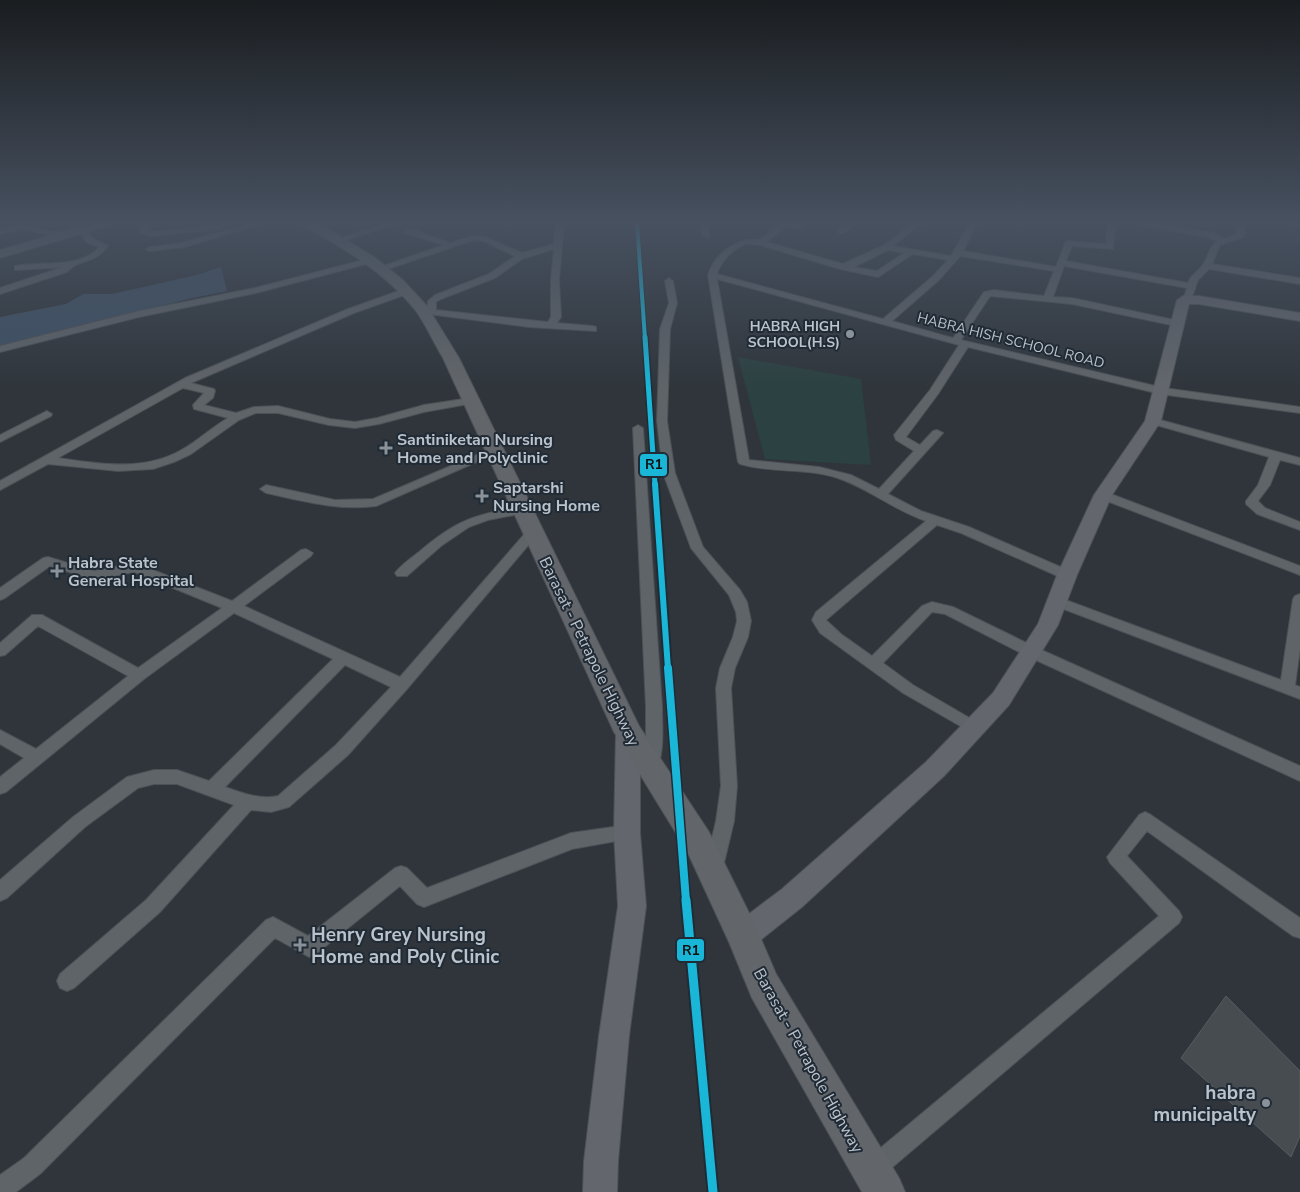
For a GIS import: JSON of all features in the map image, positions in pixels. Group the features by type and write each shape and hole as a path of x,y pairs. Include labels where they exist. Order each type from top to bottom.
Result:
{"highway":[{"name":"Barasat - Petrapole Highway","path":"391,278 420,304 451,358 493,451 628,732 698,842 713,870 764,986 878,1181"}],"main road":[{"path":"743,936 799,892 935,769 1001,700 1048,625 1067,575 1103,495 1153,421 1181,302 1189,293 1199,300 1300,318"},
{"path":"600,1192 601,1161 613,1046 632,906 627,833 628,732"}],"street":[{"path":"0,291 41,278"},
{"path":"0,349 173,306 313,278"},
{"path":"0,486 181,384 233,360 333,318 420,304 488,278"},
{"path":"551,325 556,317 555,278"},
{"path":"712,278 744,462 755,465 829,472 846,477 917,514 965,530 1067,575"},
{"name":"HABRA HISH SCHOOL ROAD","path":"722,278 960,342 1160,390"},
{"path":"885,322 938,278"},
{"path":"1047,300 1056,278"},
{"path":"1116,278 1189,293 1195,278"},
{"path":"1279,278 1300,281"},
{"path":"669,281 673,303 665,329 662,388 665,456 697,548 730,585 743,611 744,624 743,633 737,648 728,662 722,693 730,772 729,800 713,870"},
{"path":"921,450 903,441 900,438 900,434 934,392 960,342 989,293 1072,301 1176,323"},
{"path":"420,304 529,324 593,329"},
{"path":"181,384 210,392 209,396 198,407 237,417"},
{"path":"1160,390 1300,410"},
{"path":"46,460 112,468 145,467 185,453 227,422 253,411 266,408 329,423 356,425 373,423 416,410 470,401"},
{"path":"0,439 47,414"},
{"path":"1153,421 1300,462"},
{"path":"638,428 654,707 654,745 649,767"},
{"path":"880,495 937,433"},
{"path":"266,489 345,504 365,504 376,502 493,451"},
{"path":"1276,455 1264,485 1252,504 1261,511 1300,526"},
{"path":"0,473 14,478"},
{"path":"1103,495 1300,571"},
{"path":"402,573 442,540 475,520 527,522"},
{"path":"934,520 821,615 819,620 825,629 872,664 974,728"},
{"path":"0,892 79,822 133,782 154,777 177,777 248,802 271,805 283,802 342,750 402,685 527,522"},
{"path":"0,788 139,675 306,553"},
{"path":"0,595 48,561 94,576 135,567 233,607 402,685"},
{"path":"1058,602 1293,691 1300,599"},
{"path":"872,664 927,609 932,607 948,610 1032,652 1300,774"},
{"path":"0,651 37,619 139,675"},
{"path":"212,789 344,657"},
{"path":"0,736 37,757"},
{"path":"67,981 153,906 248,802"},
{"path":"878,1181 1172,917 1116,857 1145,820 1300,929"},
{"path":"0,1189 32,1166 273,926 309,947 400,874 424,898 571,841 627,833"}],"green space":[{"path":"738,357 861,379 871,465 765,459"}],"water":[{"path":"185,278 224,278 227,291 188,299 0,348 0,317 66,304 83,294 112,294"}],"building":[{"name":"habra municipalty","path":"1226,996 1300,1071 1300,1136 1291,1157 1181,1058"}],"transit line":[{"name":"R1","path":"641,278 678,813 713,1192"}],"place":[{"name":"HABRA HIGH SCHOOL(H.S)","path":"850,334"},
{"name":"Santiniketan Nursing Home and Polyclinic","path":"386,448"},
{"name":"Saptarshi Nursing Home","path":"482,496"},
{"name":"Habra State General Hospital","path":"57,571"},
{"name":"Henry Grey Nursing Home and Poly Clinic","path":"300,945"},
{"name":"habra municipalty","path":"1266,1103"}]}
